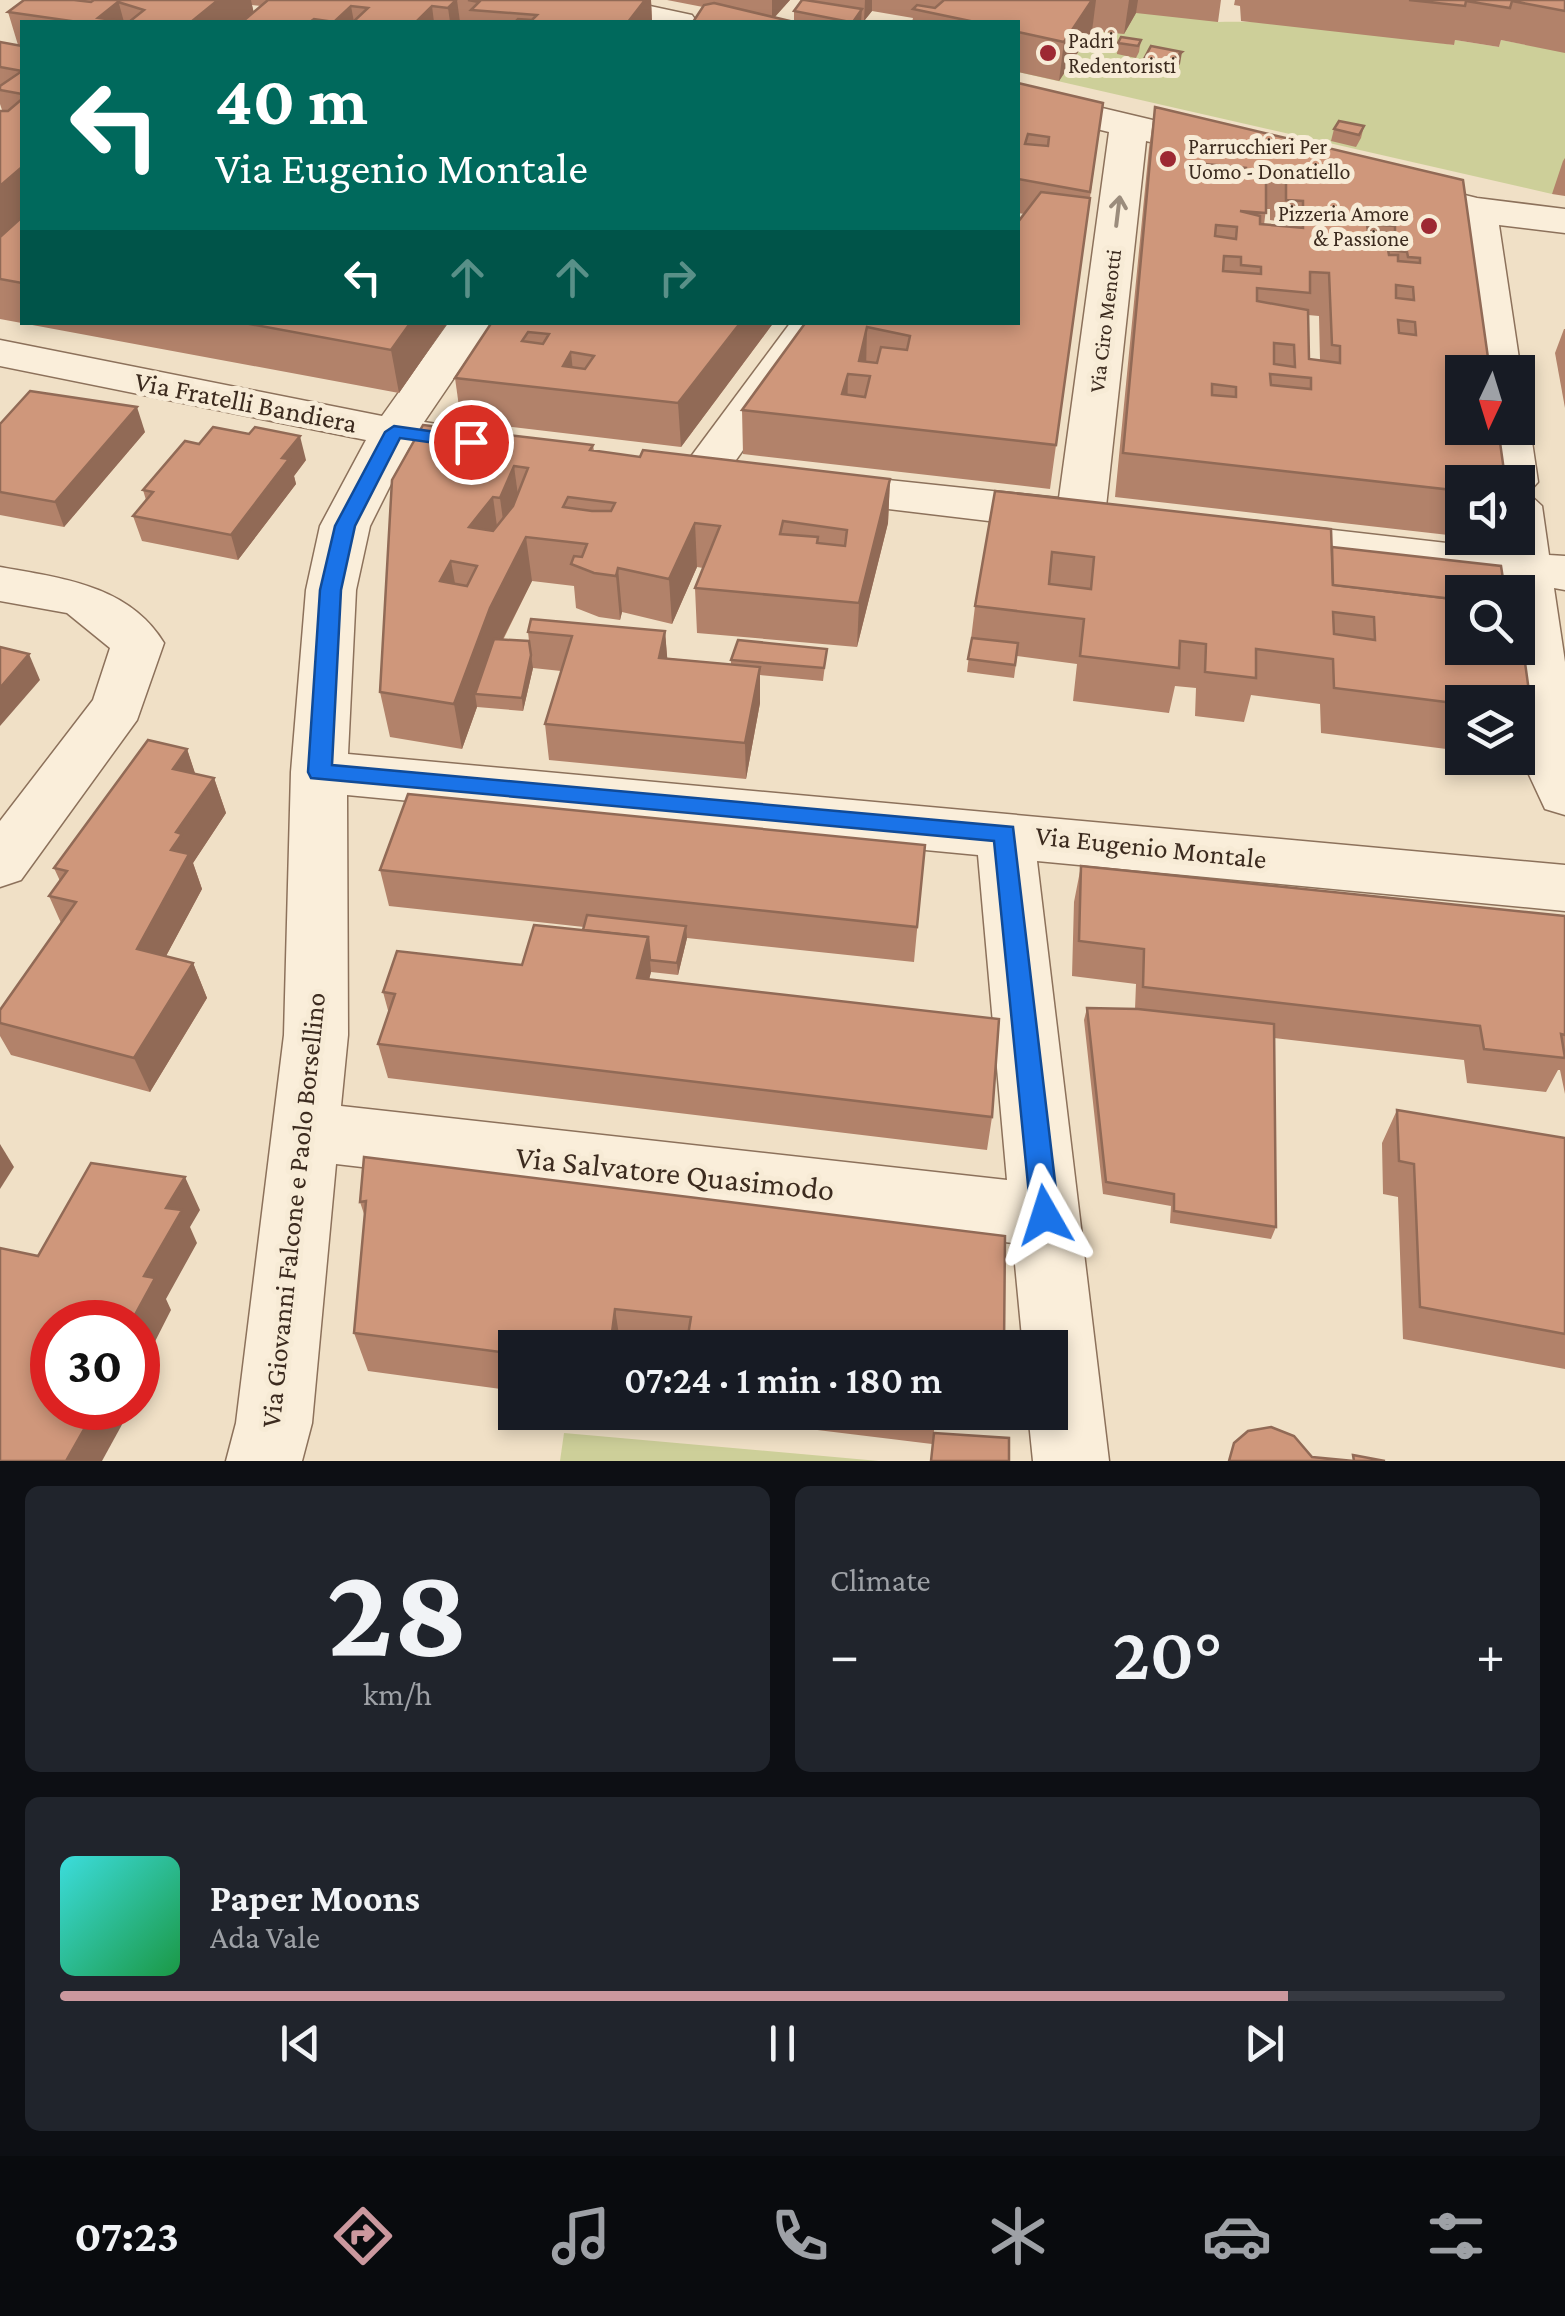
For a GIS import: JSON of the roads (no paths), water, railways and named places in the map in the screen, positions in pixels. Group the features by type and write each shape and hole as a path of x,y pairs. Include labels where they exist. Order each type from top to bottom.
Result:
{"street":[{"path":"570,0 625,5 674,20"},
{"path":"1020,99 1264,158"},
{"name":"Via Ciro Menotti","path":"810,325 682,472 1100,518 1129,125"},
{"path":"1361,182 1477,210 1565,221"},
{"path":"1477,210 1497,355"},
{"name":"Via Giovanni Falcone e Paolo Borsellino","path":"264,1461 274,1423 316,1035 320,772 331,590 345,526 394,432 469,325"},
{"name":"Via Fratelli Bandiera","path":"0,353 394,432 529,450"},
{"path":"1216,532 1546,571"},
{"path":"1535,545 1546,571 1552,764 1565,794"},
{"path":"0,584 82,599 138,643 118,706 0,864"},
{"name":"Via Eugenio Montale","path":"320,772 1565,888"},
{"path":"1005,833 1071,1461"},
{"name":"Via Salvatore Quasimodo","path":"306,1131 1045,1215"}],"place":[{"name":"Padri Redentoristi","path":"1048,53"},
{"name":"Parrucchieri Per Uomo - Donatiello","path":"1168,159"},
{"name":"Pizzeria Amore & Passione","path":"1429,226"}]}
